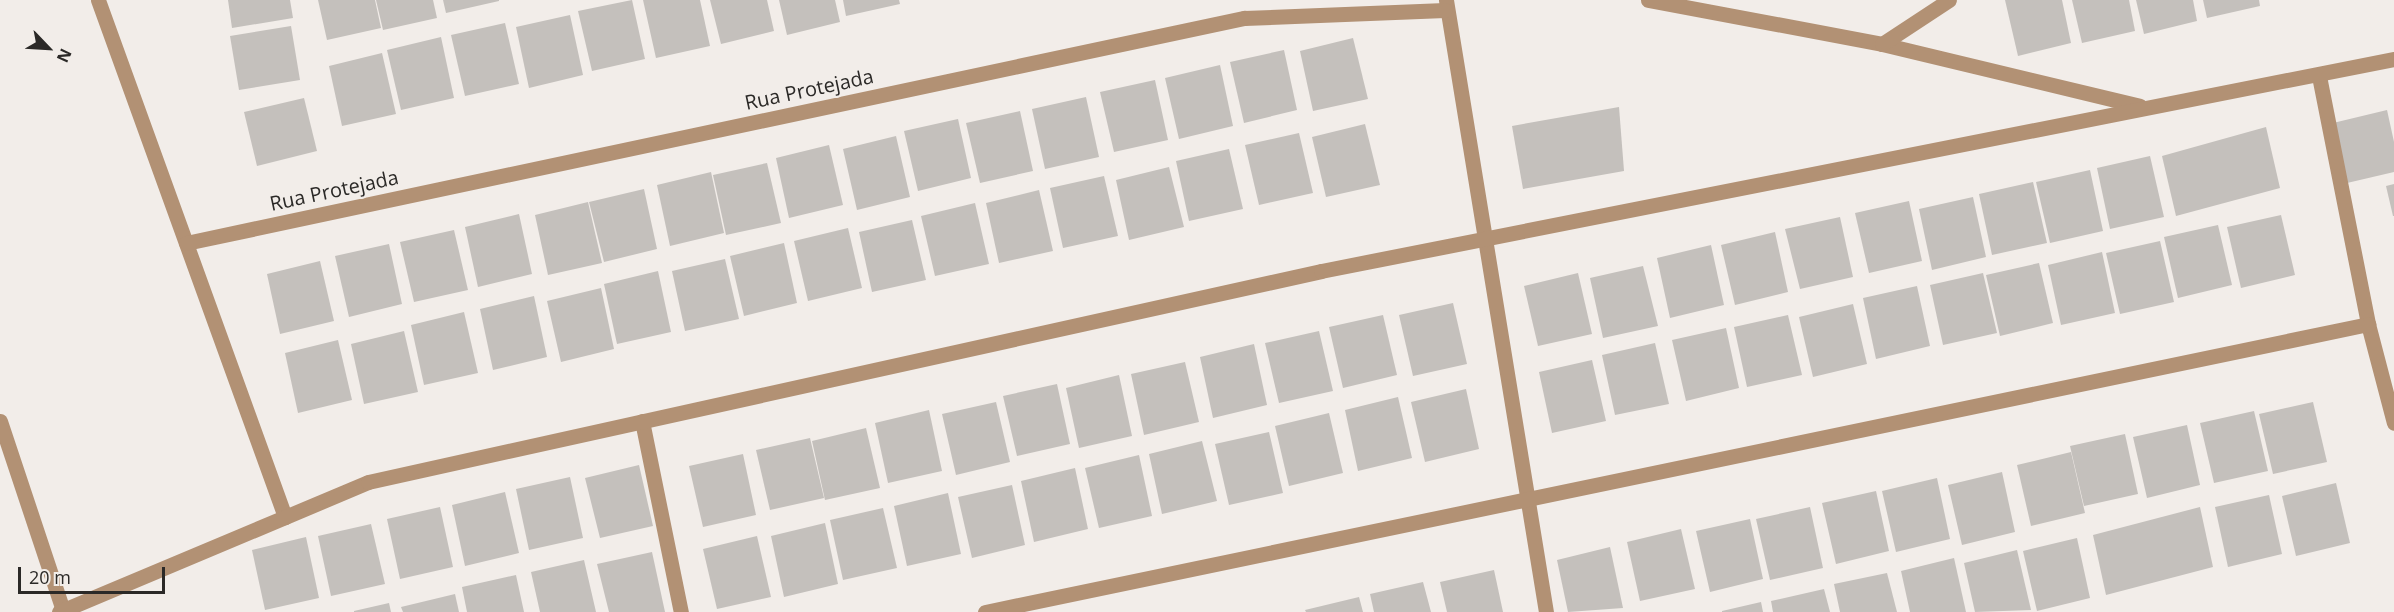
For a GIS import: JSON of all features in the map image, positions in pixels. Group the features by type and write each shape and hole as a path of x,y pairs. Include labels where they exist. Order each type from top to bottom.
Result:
{"street":[{"path":"98,0 285,517"},
{"path":"1648,0 1882,44 2146,107"},
{"path":"1882,44 1949,0"},
{"path":"1446,5 1546,612"},
{"name":"Rua Protejada","path":"186,243 1245,18 1446,5"},
{"path":"0,421 61,611 368,482 1321,271 2146,107 2319,76 2394,59"},
{"path":"2319,76 2368,324 2394,423"},
{"path":"985,612 2368,324"},
{"path":"642,421 681,612"}],"building":[{"path":"228,0 290,0 293,18 232,28"},
{"path":"318,0 375,0 381,28 327,40"},
{"path":"376,0 433,0 437,18 383,30"},
{"path":"443,0 499,0 499,1 446,13"},
{"path":"632,0 645,59 592,71 578,11"},
{"path":"643,0 700,0 710,46 656,58"},
{"path":"710,0 767,0 774,31 721,44"},
{"path":"779,0 835,0 840,22 787,35"},
{"path":"843,0 899,0 900,4 846,16"},
{"path":"2005,0 2062,0 2071,43 2018,56"},
{"path":"2072,0 2129,0 2135,31 2082,43"},
{"path":"2136,0 2193,0 2197,21 2144,34"},
{"path":"2203,0 2259,0 2260,6 2207,18"},
{"path":"570,15 583,75 529,88 516,27"},
{"path":"505,23 519,84 465,96 451,35"},
{"path":"291,26 300,80 239,90 230,36"},
{"path":"441,37 454,98 401,110 387,50"},
{"path":"1353,38 1368,99 1313,111 1300,51"},
{"path":"1284,50 1297,110 1244,123 1230,62"},
{"path":"382,53 396,114 342,126 329,66"},
{"path":"1220,65 1233,126 1179,139 1165,78"},
{"path":"1155,80 1168,140 1114,152 1100,92"},
{"path":"1086,97 1099,157 1045,169 1032,109"},
{"path":"304,98 317,151 257,166 244,112"},
{"path":"1619,107 1624,171 1523,189 1512,126"},
{"path":"2387,110 2394,142 2394,172 2347,183 2333,123"},
{"path":"1020,111 1033,171 980,183 966,123"},
{"path":"958,119 971,178 918,191 904,131"},
{"path":"1365,124 1380,185 1326,197 1312,137"},
{"path":"2266,127 2280,188 2176,216 2162,156"},
{"path":"1299,133 1313,193 1259,205 1245,145"},
{"path":"896,136 910,197 857,210 843,149"},
{"path":"829,145 843,205 789,218 776,158"},
{"path":"1229,149 1243,209 1189,221 1176,161"},
{"path":"2150,156 2164,217 2110,229 2097,168"},
{"path":"767,163 781,223 726,235 713,175"},
{"path":"1169,167 1184,227 1129,240 1116,180"},
{"path":"2090,170 2103,231 2050,243 2036,182"},
{"path":"711,172 724,233 670,246 657,185"},
{"path":"1104,176 1118,236 1063,248 1050,188"},
{"path":"2033,182 2047,243 1992,255 1979,194"},
{"path":"2394,184 2394,216 2393,216 2386,186"},
{"path":"644,189 657,249 604,262 589,202"},
{"path":"1039,190 1053,251 999,263 986,203"},
{"path":"1973,197 1986,257 1932,270 1919,209"},
{"path":"1909,201 1922,261 1869,273 1855,213"},
{"path":"588,202 602,263 548,275 535,215"},
{"path":"975,203 989,264 935,276 921,216"},
{"path":"519,214 532,274 478,287 465,227"},
{"path":"2281,215 2295,275 2241,288 2227,227"},
{"path":"1840,217 1853,277 1800,289 1785,229"},
{"path":"912,220 926,280 872,292 859,232"},
{"path":"2218,225 2232,285 2178,298 2164,237"},
{"path":"848,228 862,288 808,301 794,241"},
{"path":"454,230 468,290 414,302 400,242"},
{"path":"1775,232 1788,292 1735,305 1721,245"},
{"path":"2160,241 2174,302 2120,314 2106,253"},
{"path":"784,243 797,303 744,316 730,256"},
{"path":"389,244 402,304 349,317 335,256"},
{"path":"1711,245 1724,305 1670,318 1657,258"},
{"path":"2102,252 2115,313 2061,325 2048,265"},
{"path":"725,259 739,319 685,331 672,271"},
{"path":"320,261 334,321 280,334 267,274"},
{"path":"2039,263 2053,323 2000,336 1986,275"},
{"path":"1643,266 1658,326 1603,338 1590,278"},
{"path":"658,271 671,332 617,344 604,284"},
{"path":"1578,273 1592,334 1538,346 1524,286"},
{"path":"1983,273 1997,333 1943,345 1930,285"},
{"path":"1917,286 1930,346 1876,359 1863,298"},
{"path":"601,288 614,349 561,362 547,301"},
{"path":"534,296 547,357 493,370 480,309"},
{"path":"1453,303 1467,364 1413,376 1399,315"},
{"path":"1853,304 1867,364 1813,377 1799,317"},
{"path":"464,312 478,373 424,385 411,325"},
{"path":"1383,315 1397,375 1343,388 1329,327"},
{"path":"1788,315 1802,375 1747,387 1734,327"},
{"path":"1726,328 1739,388 1686,401 1672,340"},
{"path":"404,331 418,392 364,404 351,344"},
{"path":"1319,331 1333,391 1279,403 1265,343"},
{"path":"338,340 352,400 298,413 285,353"},
{"path":"1655,343 1669,404 1615,415 1602,355"},
{"path":"1254,344 1267,405 1213,418 1200,357"},
{"path":"1592,360 1606,421 1552,433 1539,372"},
{"path":"1185,362 1199,422 1144,435 1131,374"},
{"path":"1119,375 1132,436 1079,448 1066,388"},
{"path":"1057,384 1070,444 1017,456 1003,396"},
{"path":"1466,389 1479,449 1425,462 1411,402"},
{"path":"1398,397 1412,458 1358,471 1345,410"},
{"path":"996,402 1010,462 956,475 942,414"},
{"path":"2313,402 2327,462 2273,474 2259,414"},
{"path":"929,410 942,471 888,483 875,423"},
{"path":"2254,411 2268,471 2214,483 2200,423"},
{"path":"1329,413 1343,473 1289,486 1275,426"},
{"path":"2187,425 2200,485 2147,498 2133,437"},
{"path":"866,428 880,488 825,500 812,441"},
{"path":"1269,432 1283,493 1229,505 1215,444"},
{"path":"2125,434 2138,494 2084,506 2070,446"},
{"path":"810,438 824,498 770,510 756,450"},
{"path":"1202,441 1217,501 1162,514 1149,454"},
{"path":"2071,452 2085,513 2031,526 2017,465"},
{"path":"743,454 756,515 703,527 689,466"},
{"path":"1139,455 1152,516 1099,528 1085,468"},
{"path":"639,465 653,526 600,538 585,478"},
{"path":"1075,468 1088,529 1034,542 1021,481"},
{"path":"2002,472 2015,532 1962,545 1948,485"},
{"path":"570,477 583,538 529,550 516,489"},
{"path":"1937,478 1950,539 1896,552 1882,491"},
{"path":"2336,483 2350,543 2296,556 2282,496"},
{"path":"1012,485 1025,545 972,558 958,497"},
{"path":"1876,491 1889,551 1836,564 1822,503"},
{"path":"505,492 519,553 465,566 452,505"},
{"path":"948,493 961,554 907,566 894,506"},
{"path":"2269,495 2282,554 2228,567 2215,507"},
{"path":"440,507 453,567 400,579 387,519"},
{"path":"1810,507 1823,568 1770,580 1756,519"},
{"path":"2200,507 2213,567 2106,595 2093,535"},
{"path":"883,508 897,568 843,580 830,520"},
{"path":"1750,519 1763,579 1710,592 1696,531"},
{"path":"825,523 838,584 784,597 771,536"},
{"path":"371,524 385,584 331,596 318,536"},
{"path":"1681,529 1695,589 1640,601 1627,542"},
{"path":"757,536 771,597 717,609 703,549"},
{"path":"306,537 319,598 265,610 252,550"},
{"path":"2077,538 2090,598 2037,611 2023,551"},
{"path":"1610,547 1623,608 1568,612 1557,560"},
{"path":"2017,550 2031,610 1975,612 1964,563"},
{"path":"652,552 665,612 609,612 597,564"},
{"path":"1954,558 1966,612 1910,612 1901,571"},
{"path":"584,560 596,612 540,612 531,572"},
{"path":"1494,570 1503,612 1447,612 1440,582"},
{"path":"1887,573 1897,612 1840,612 1834,584"},
{"path":"516,575 524,612 467,612 462,587"},
{"path":"1423,582 1431,612 1374,612 1370,594"},
{"path":"1824,589 1830,612 1773,612 1771,601"},
{"path":"455,594 459,612 403,612 401,607"},
{"path":"1359,597 1363,612 1306,612 1305,610"},
{"path":"1761,602 1763,612 1722,612 1722,611"},
{"path":"389,603 391,612 354,612 354,611"}]}
